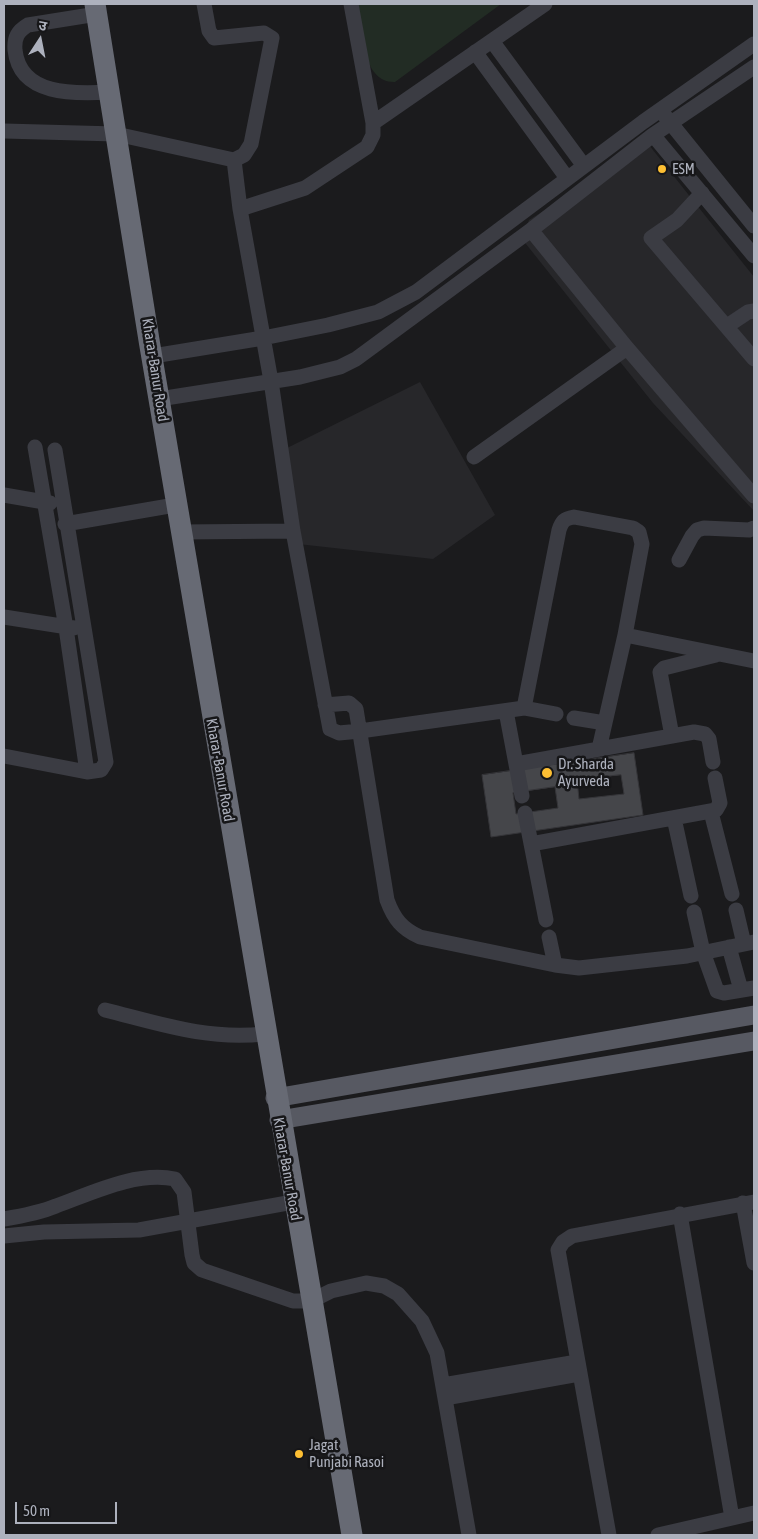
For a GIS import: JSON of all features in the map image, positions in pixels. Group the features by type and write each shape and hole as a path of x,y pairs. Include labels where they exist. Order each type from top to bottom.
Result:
{"highway":[{"name":"Kharar-Banur Road","path":"96,9 153,356 175,505 264,1034 352,1535"}],"main road":[{"path":"275,1098 754,1015"},
{"path":"279,1120 754,1041"}],"street":[{"path":"4,131 116,134 234,160 244,155 251,144 272,38 264,33 214,38 209,31 204,4"},
{"path":"240,209 289,195 318,180 367,146 373,135 373,123 351,4"},
{"path":"373,123 545,4"},
{"path":"96,9 28,25 20,30 15,40 16,52 22,72 27,79 72,94 109,92"},
{"path":"492,40 584,166"},
{"path":"153,356 263,338 360,317 378,312 396,303 416,292 567,178 754,44"},
{"path":"475,52 567,178"},
{"path":"159,399 319,373 356,359 531,230 653,135 754,67"},
{"path":"661,110 754,226"},
{"path":"653,135 754,256"},
{"path":"234,160 240,209 271,381 294,531 330,729 334,732 360,731 524,708 556,714"},
{"path":"702,193 677,220 651,238 754,359"},
{"path":"531,230 627,348 754,496"},
{"path":"727,326 754,310"},
{"path":"474,457 627,348"},
{"path":"35,447 43,503 66,628 87,772"},
{"path":"4,756 87,772 101,770 106,762 65,524 55,450"},
{"path":"4,495 43,503 62,504"},
{"path":"65,524 175,505"},
{"path":"524,708 562,522 566,518 574,517 633,528 639,532 642,544 625,635 599,749"},
{"path":"679,560 697,530 704,528 750,530 754,528"},
{"path":"180,532 294,531"},
{"path":"4,617 66,628 83,629"},
{"path":"625,635 754,660"},
{"path":"672,736 660,675 661,669 720,654"},
{"path":"325,705 345,703 354,705 360,731 387,900 392,914 407,931 420,936 555,966 603,967 749,943 736,910"},
{"path":"506,711 522,796"},
{"path":"574,718 604,723"},
{"path":"516,764 694,732 705,734 709,739 713,762"},
{"path":"531,844 711,812 719,808 720,803 716,778"},
{"path":"711,812 732,894"},
{"path":"525,813 546,920"},
{"path":"674,818 691,896"},
{"path":"694,912 703,952 717,991 724,993 748,989 729,947"},
{"path":"549,936 555,966"},
{"path":"105,1010 209,1035 230,1037 264,1034"},
{"path":"4,1219 54,1207 118,1184 164,1177 175,1179 184,1192 194,1262 202,1270 293,1301 311,1301 331,1291 356,1285 384,1286 391,1290 422,1322 431,1337 437,1353 469,1535"},
{"path":"4,1236 44,1232 139,1230 293,1202"},
{"path":"609,1535 558,1250 563,1242 572,1236 748,1202 754,1263"},
{"path":"680,1214 732,1518"},
{"path":"444,1391 578,1368"},
{"path":"658,1535 754,1513"}],"shaded area":[{"path":"356,4 501,4 395,82 384,80 376,74 369,64 362,40"},
{"path":"649,145 754,277 754,511 653,403 522,239 529,220"},
{"path":"420,382 495,515 433,559 298,544 281,451"}],"building":[{"path":"634,753 643,815 491,837 482,775","holes":["621,775 624,794 579,799 577,780","555,787 558,808 516,814 513,793"]}],"place":[{"name":"ESM","path":"662,169"},
{"name":"Dr. Sharda Ayurveda","path":"547,773"},
{"name":"Jagat Punjabi Rasoi","path":"299,1454"}]}
